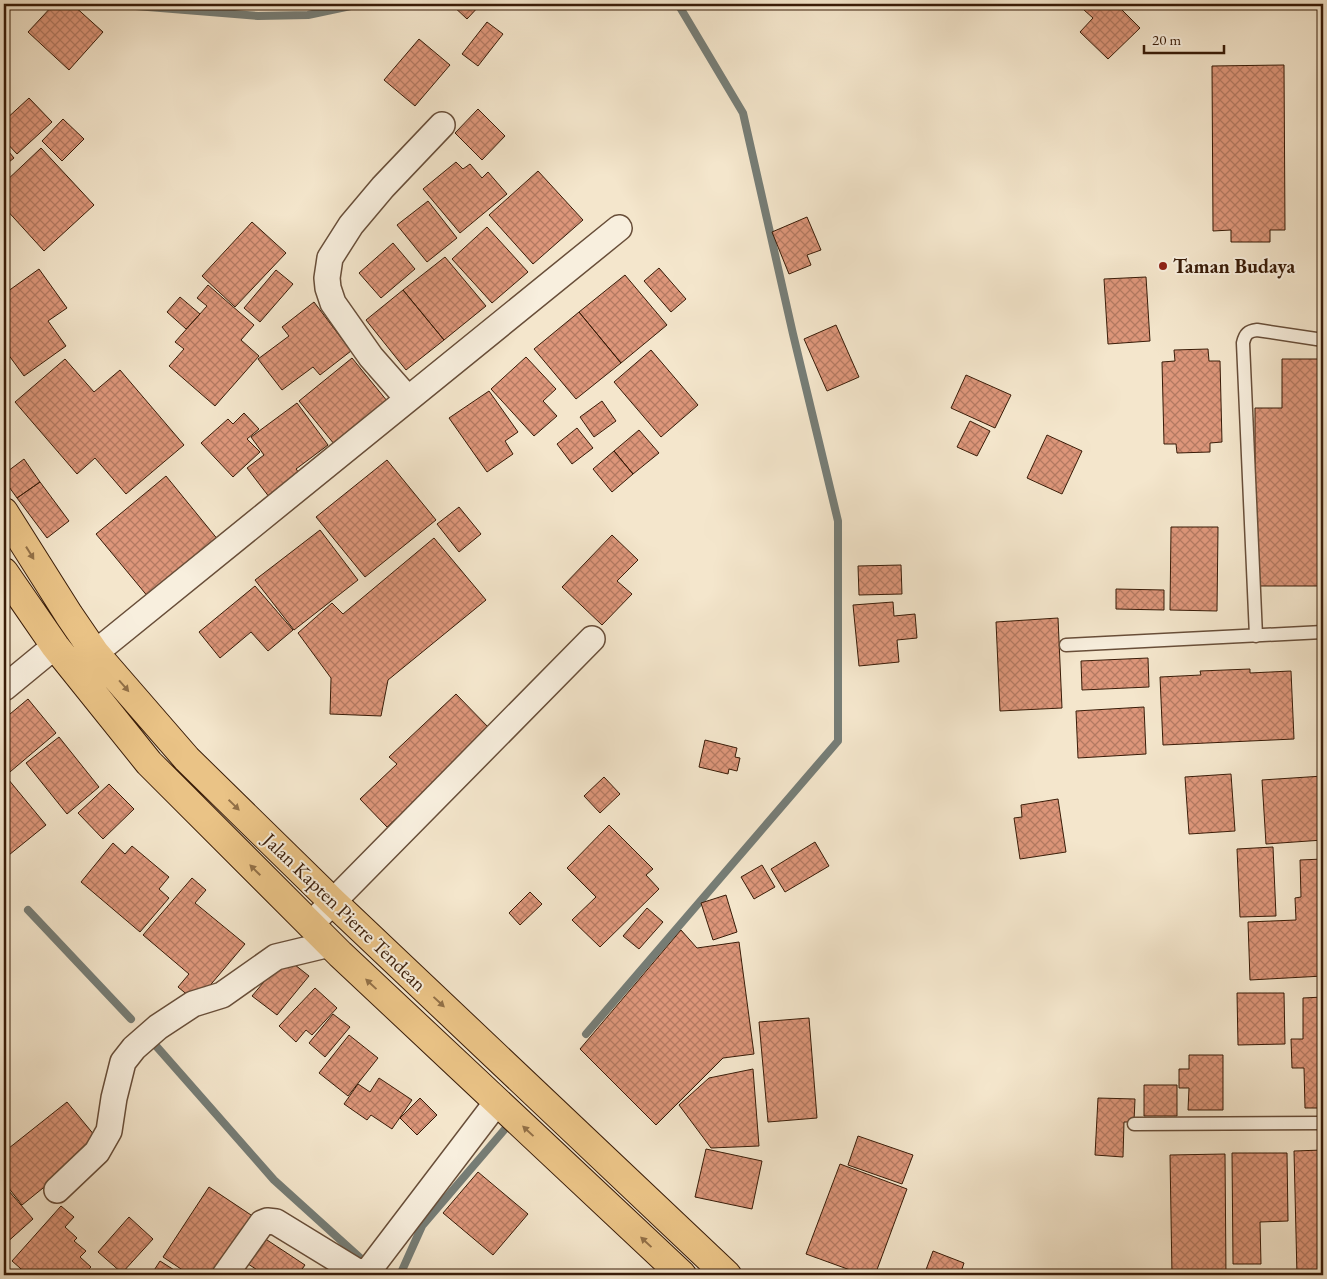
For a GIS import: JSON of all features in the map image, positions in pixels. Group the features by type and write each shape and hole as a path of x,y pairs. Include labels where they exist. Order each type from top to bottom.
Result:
{"main road":[{"name":"Jalan Kapten Pierre Tendean","path":"4,512 95,653 187,759 333,902 727,1275"},
{"name":"Jalan Kapten Pierre Tendean","path":"4,572 55,646 149,763 310,925 682,1275"}],"street":[{"path":"408,399 371,357 333,304 327,278 330,258 351,225 383,187 442,125"},
{"path":"95,653 424,384 619,228"},
{"path":"310,925 592,639"},
{"path":"4,688 55,646"},
{"path":"58,1190 97,1152 109,1131 114,1098 123,1062 134,1048 158,1027 193,1004 222,995 276,957 330,944"},
{"path":"225,1275 262,1223 267,1221 276,1222 356,1271 368,1270 497,1102"}],"lane":[{"path":"1256,636 1244,336 1250,331 1257,330 1323,340"},
{"path":"1066,645 1323,632"},
{"path":"1134,1124 1323,1123"}],"building":[{"path":"54,4 72,4 103,32 69,70 28,32"},
{"path":"451,4 481,4 467,19"},
{"path":"1090,4 1116,4 1140,28 1108,59 1080,32 1093,18 1084,10"},
{"path":"487,22 503,34 478,66 462,54"},
{"path":"419,39 450,65 415,106 384,80"},
{"path":"1284,65 1285,230 1270,230 1270,242 1231,242 1231,230 1213,231 1212,66"},
{"path":"29,98 52,122 17,154 4,140 4,121"},
{"path":"478,109 505,136 482,160 455,133"},
{"path":"63,119 84,139 62,161 42,141"},
{"path":"4,146 14,158 4,166"},
{"path":"41,148 94,205 44,251 4,207 4,183"},
{"path":"456,162 463,169 470,164 482,178 488,172 507,194 460,233 423,189"},
{"path":"538,171 583,220 533,264 489,215"},
{"path":"428,201 457,238 427,262 397,225"},
{"path":"807,217 821,250 807,255 811,265 789,274 772,232"},
{"path":"252,222 286,253 235,307 202,276"},
{"path":"487,227 528,272 492,303 452,259"},
{"path":"393,243 415,269 381,298 359,273"},
{"path":"445,257 486,306 444,340 403,290"},
{"path":"659,268 686,299 671,312 644,281"},
{"path":"39,269 67,308 48,321 66,346 24,376 4,351 4,294"},
{"path":"276,270 293,284 260,322 244,308"},
{"path":"625,275 667,325 621,363 579,312"},
{"path":"1146,277 1150,341 1108,344 1104,279"},
{"path":"208,285 254,325 241,340 259,356 215,406 169,366 184,349 175,342 207,306 197,298"},
{"path":"403,290 444,340 406,370 366,320"},
{"path":"180,297 200,314 186,329 167,312"},
{"path":"314,302 351,351 320,375 313,367 282,390 258,359 289,336 282,327"},
{"path":"579,312 621,363 576,399 534,349"},
{"path":"836,325 859,377 827,391 804,339"},
{"path":"1208,349 1209,361 1220,361 1222,442 1210,443 1210,452 1177,453 1176,444 1164,444 1162,362 1175,361 1174,350"},
{"path":"651,350 698,405 661,437 614,382"},
{"path":"526,357 556,389 543,401 557,416 534,436 491,389"},
{"path":"352,358 392,407 339,450 299,401"},
{"path":"65,359 94,392 120,370 184,445 126,494 95,458 77,474 15,402"},
{"path":"1282,359 1322,359 1323,586 1255,586 1255,408 1282,408"},
{"path":"966,375 1011,395 995,428 951,408"},
{"path":"489,391 518,432 505,441 513,454 487,472 449,418"},
{"path":"602,401 616,421 594,437 580,417"},
{"path":"297,403 328,445 296,469 304,479 273,502 247,468 264,455 251,437"},
{"path":"244,413 259,429 247,439 260,452 233,477 201,443 228,419 233,424"},
{"path":"970,421 990,431 977,456 957,447"},
{"path":"577,428 593,448 572,464 557,444"},
{"path":"639,430 659,453 633,474 614,451"},
{"path":"1047,435 1082,451 1062,494 1027,478"},
{"path":"614,451 633,474 612,492 593,469"},
{"path":"24,459 40,482 17,498 4,480 4,474"},
{"path":"387,460 436,520 365,577 316,517"},
{"path":"166,476 219,541 149,598 96,534"},
{"path":"40,482 69,521 47,538 17,498"},
{"path":"459,507 481,534 459,552 437,524"},
{"path":"1171,527 1218,527 1217,611 1170,610"},
{"path":"320,530 358,580 294,630 255,580"},
{"path":"612,535 638,560 617,581 632,594 602,625 562,587"},
{"path":"434,538 486,600 388,680 381,716 330,714 331,678 298,633 332,603 343,614"},
{"path":"901,565 902,594 859,595 858,566"},
{"path":"255,586 293,630 268,651 251,632 220,658 199,632"},
{"path":"1116,589 1164,590 1164,610 1116,609"},
{"path":"893,602 894,616 915,614 917,638 897,640 899,662 859,666 853,605"},
{"path":"1058,618 1062,708 1000,711 996,622"},
{"path":"1148,658 1149,687 1082,690 1081,661"},
{"path":"1250,669 1250,673 1291,671 1294,739 1163,745 1160,677 1201,675 1200,671"},
{"path":"456,694 490,729 403,822 398,817 387,827 360,799 397,764 389,757"},
{"path":"28,699 56,733 4,777 4,719"},
{"path":"1144,707 1146,754 1078,758 1076,711"},
{"path":"59,737 99,787 67,814 26,763"},
{"path":"705,740 737,748 735,757 740,758 737,771 729,769 728,774 699,767"},
{"path":"1231,774 1235,831 1189,834 1185,777"},
{"path":"1323,776 1323,840 1266,844 1262,780"},
{"path":"604,777 620,794 600,813 584,796"},
{"path":"8,779 46,825 4,859 4,783"},
{"path":"109,784 134,809 103,839 78,813"},
{"path":"1058,799 1066,852 1020,859 1014,818 1022,817 1021,805"},
{"path":"609,825 653,869 646,875 659,889 600,947 572,920 596,897 567,868"},
{"path":"815,842 829,866 785,892 771,869"},
{"path":"113,843 125,854 132,846 169,877 159,889 169,898 140,932 81,882"},
{"path":"1273,847 1276,916 1240,917 1237,849"},
{"path":"1323,859 1323,976 1250,980 1248,922 1296,920 1295,898 1301,897 1300,860"},
{"path":"762,865 775,887 754,899 741,877"},
{"path":"192,878 206,890 195,903 245,944 196,1002 178,987 189,974 143,935"},
{"path":"530,892 542,904 520,925 509,913"},
{"path":"726,895 737,932 713,940 701,903"},
{"path":"647,908 663,922 639,949 623,936"},
{"path":"681,930 697,948 739,942 754,1054 723,1058 656,1125 580,1049"},
{"path":"285,957 309,976 277,1015 252,996"},
{"path":"315,988 337,1008 312,1035 306,1030 296,1042 279,1026"},
{"path":"1237,993 1284,993 1285,1044 1238,1045"},
{"path":"1323,997 1323,1108 1305,1108 1304,1068 1292,1068 1291,1039 1303,1039 1303,998"},
{"path":"333,1014 350,1027 325,1057 309,1043"},
{"path":"809,1018 817,1118 768,1122 759,1022"},
{"path":"349,1035 378,1058 348,1096 319,1073"},
{"path":"1189,1055 1223,1055 1223,1110 1188,1110 1189,1088 1179,1088 1179,1069 1189,1069"},
{"path":"753,1069 759,1146 711,1148 679,1105 709,1078"},
{"path":"379,1078 412,1100 392,1129 371,1115 367,1120 344,1104 358,1084 370,1092"},
{"path":"1144,1085 1177,1085 1177,1116 1144,1116"},
{"path":"420,1098 437,1115 417,1135 400,1118"},
{"path":"1098,1098 1135,1099 1134,1122 1124,1122 1123,1157 1095,1155"},
{"path":"67,1102 100,1142 22,1205 4,1182 4,1152"},
{"path":"858,1136 913,1155 902,1184 848,1165"},
{"path":"706,1149 762,1161 752,1209 695,1197"},
{"path":"1323,1150 1323,1274 1297,1275 1294,1151"},
{"path":"1232,1153 1287,1153 1288,1221 1260,1222 1261,1264 1233,1264"},
{"path":"1225,1154 1226,1275 1172,1275 1170,1155"},
{"path":"840,1164 907,1189 875,1275 864,1275 806,1254"},
{"path":"478,1172 528,1214 493,1255 443,1213"},
{"path":"209,1187 257,1219 220,1275 190,1275 163,1257"},
{"path":"8,1190 33,1219 4,1245 4,1194"},
{"path":"61,1206 74,1217 65,1227 77,1238 74,1241 86,1251 80,1257 91,1267 83,1275 28,1275 12,1261"},
{"path":"129,1217 153,1239 122,1273 98,1252"},
{"path":"261,1236 305,1265 298,1275 265,1275 245,1262"},
{"path":"933,1251 964,1263 960,1275 924,1275"},
{"path":"160,1261 182,1275 151,1275"}],"waterway":[{"path":"111,4 258,16 308,15 360,4"},
{"path":"586,1034 838,741 838,521 743,113 678,4"},
{"path":"28,910 131,1019"},
{"path":"157,1047 274,1180 368,1265"},
{"path":"400,1275 422,1226 511,1122"}],"place":[{"name":"Taman Budaya","path":"1163,266"}]}
